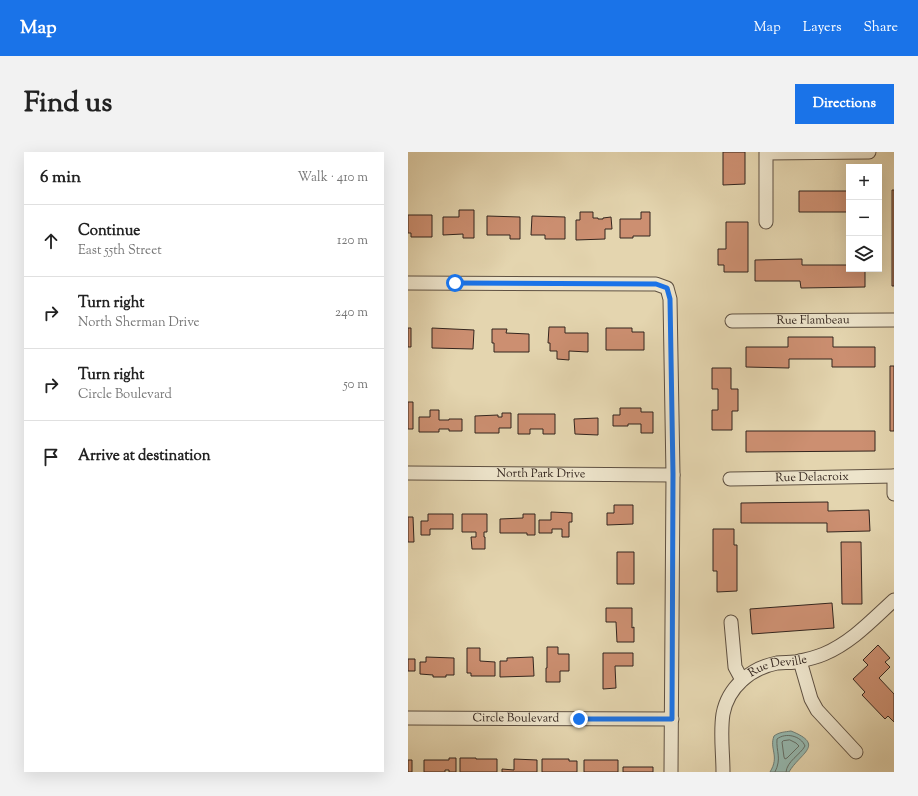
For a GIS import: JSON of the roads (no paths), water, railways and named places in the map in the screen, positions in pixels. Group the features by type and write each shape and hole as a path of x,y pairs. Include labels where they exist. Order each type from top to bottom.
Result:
{"street":[{"path":"766,222 766,153 869,152"},
{"path":"408,283 656,284 667,288 670,299 673,474 671,772"},
{"name":"Rue Flambeau","path":"732,321 894,320"},
{"name":"North Park Drive","path":"408,473 673,474"},
{"path":"894,476 894,494"},
{"name":"Rue Delacroix","path":"730,479 894,476"},
{"name":"Rue Deville","path":"723,772 722,726 724,709 731,694 742,680 761,667 777,663 806,660 844,644 894,600"},
{"path":"731,622 735,667 742,680"},
{"path":"800,661 811,699 817,710 856,752"},
{"name":"Circle Boulevard","path":"408,718 672,719"}],"water":[{"path":"791,731 807,741 809,745 807,750 789,772 770,772 774,761 774,736"}]}
